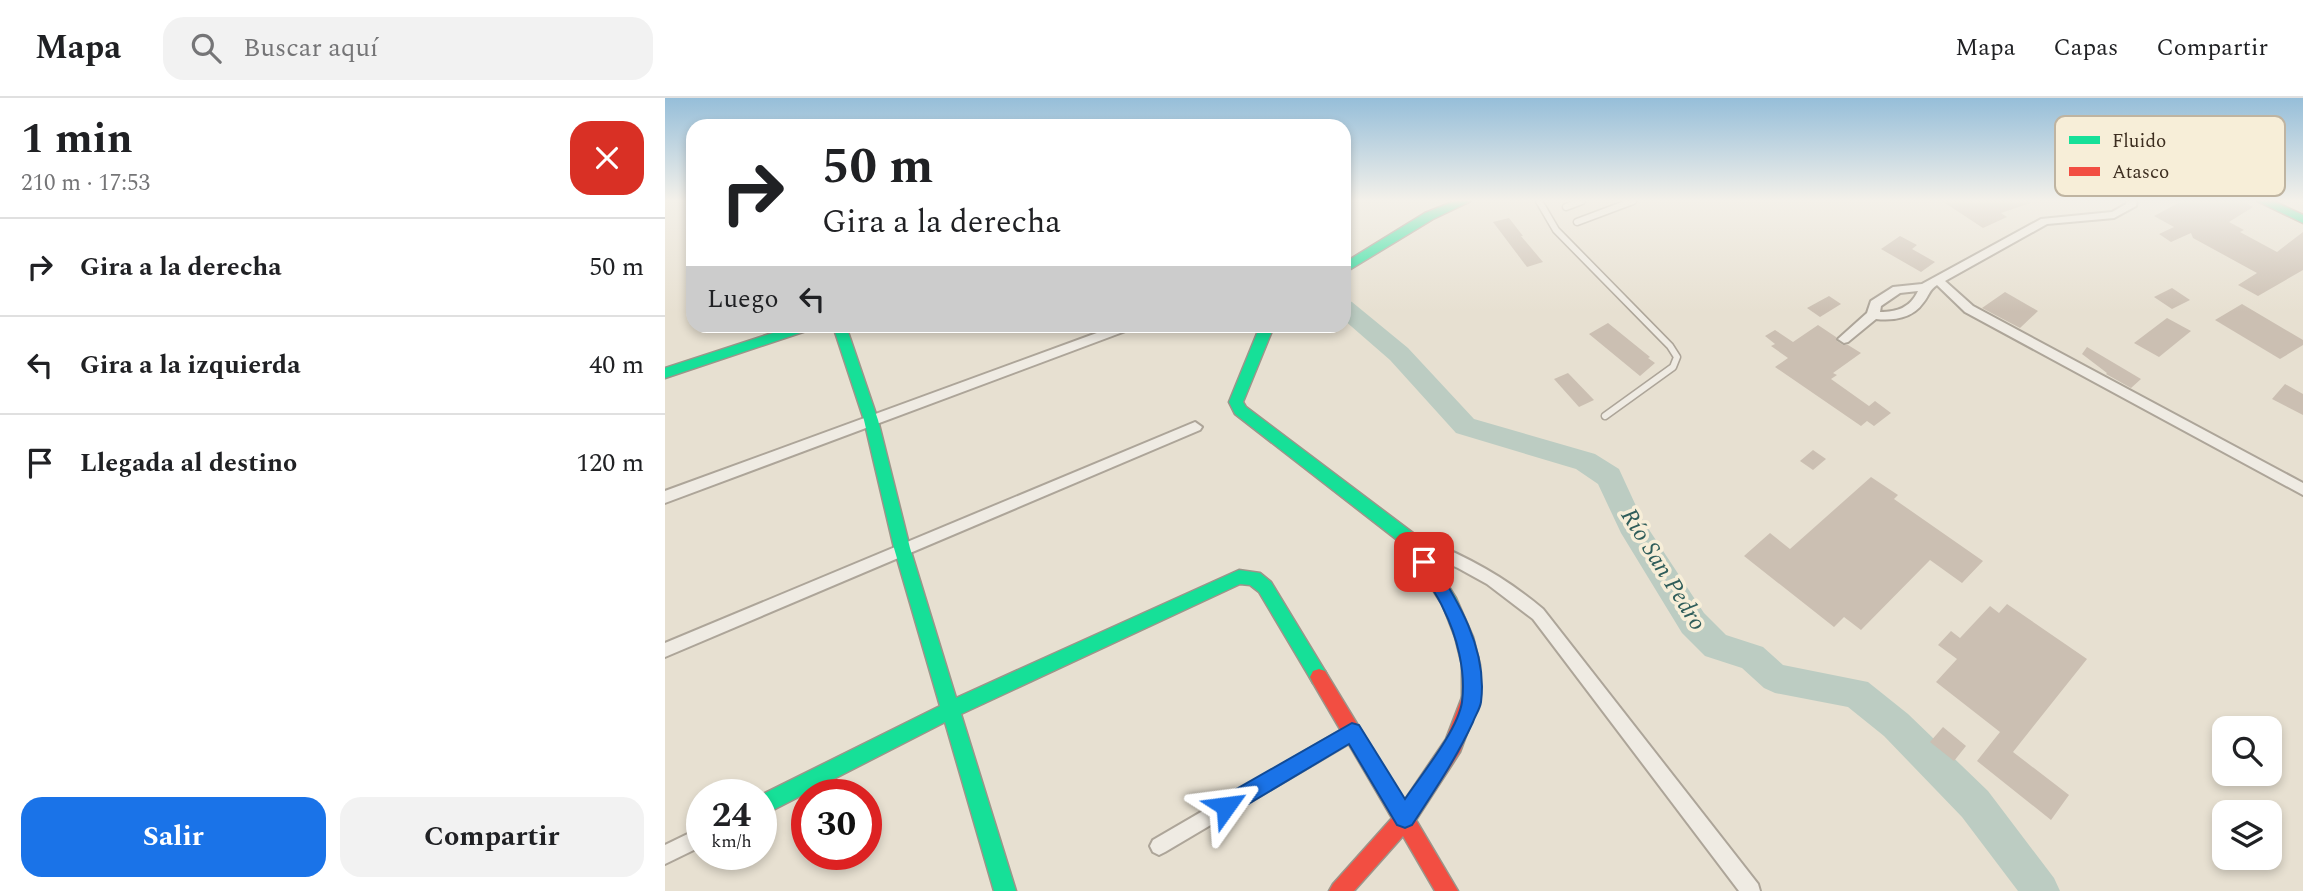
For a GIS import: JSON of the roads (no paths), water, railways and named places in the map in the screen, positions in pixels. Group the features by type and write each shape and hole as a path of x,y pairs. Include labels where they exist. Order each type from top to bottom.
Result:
{"street":[{"path":"1351,265 1394,238"},
{"path":"1844,339 1873,315 1875,304 1897,290 1925,287 2014,238"},
{"path":"1938,280 1969,309 2303,490"},
{"path":"1873,315 1891,317 1905,313 1916,307 1925,287"},
{"path":"665,373 786,333"},
{"path":"841,333 871,420 902,548 1005,891"},
{"path":"665,497 1108,333"},
{"path":"1264,333 1236,402 1240,410 1411,541 1474,566 1509,587 1538,614 1751,891"},
{"path":"665,650 902,548 1195,427"},
{"path":"1344,889 1405,818 1453,745 1471,704 1471,665 1464,637 1450,603 1411,541"},
{"path":"777,798 952,709 1239,577 1254,578 1265,587 1447,891"},
{"path":"1159,846 1352,732"},
{"path":"665,855 686,844"}],"lane":[{"path":"1564,238 1670,346 1677,357 1673,367 1605,416"}],"waterway":[{"name":"Río San Pedro","path":"1351,313 1399,354 1465,426 1585,461 1609,477 1631,525 1693,623 1716,646 1752,657 1775,678 1856,693 1896,725 1975,804 2041,891"}]}
